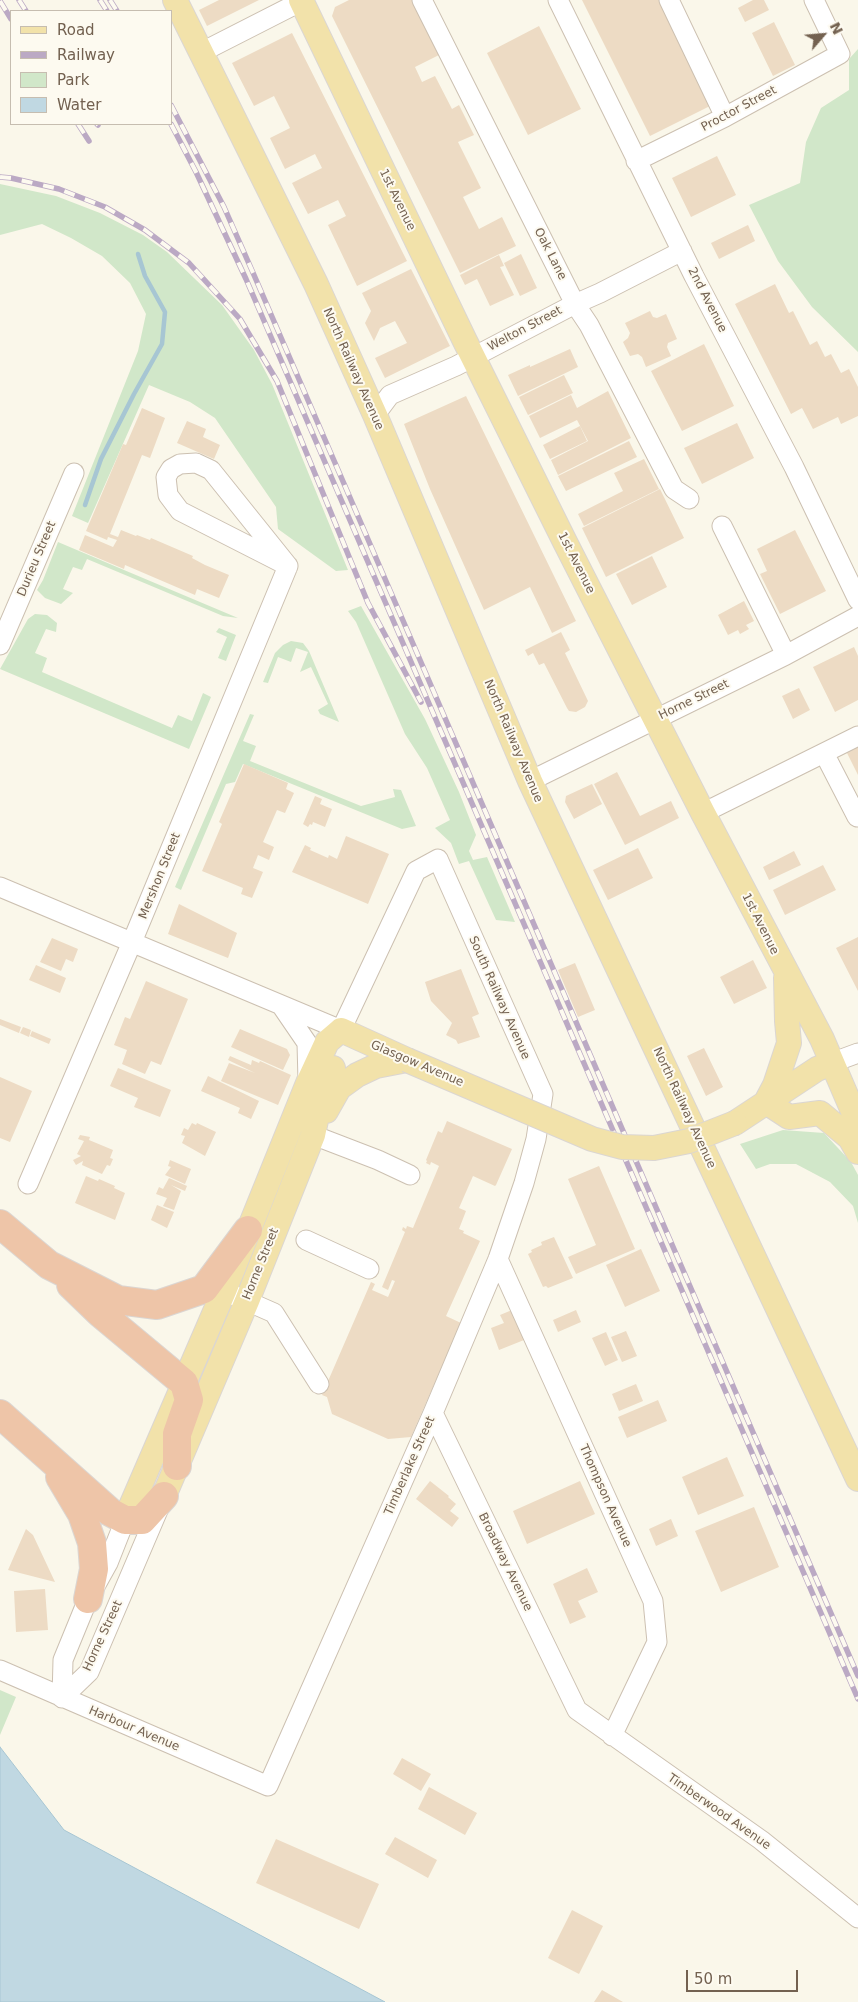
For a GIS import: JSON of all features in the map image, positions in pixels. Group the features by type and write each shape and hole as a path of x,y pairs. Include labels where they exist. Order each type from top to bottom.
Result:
{"highway":[{"path":"0,1224 49,1264 100,1313 184,1383 189,1400 177,1434 177,1466"},
{"path":"49,1264 118,1300 157,1305 204,1289 248,1230"},
{"path":"0,1414 110,1512 125,1520 142,1520 164,1496"},
{"path":"49,1458 82,1514 92,1543 94,1569 88,1599"}],"main road":[{"name":"North Railway Avenue","path":"174,0 316,284 374,414 530,780 858,1479"},
{"name":"1st Avenue","path":"302,1 473,356 703,813 786,975 822,1039 858,1123"},
{"path":"786,975 789,1043 775,1085 766,1102 789,1116 820,1113 850,1138 858,1152"},
{"name":"Glasgow Avenue","path":"341,1030 592,1139 622,1147 654,1148 689,1141 735,1123 817,1069 831,1062"},
{"name":"Horne Street","path":"125,1520 224,1292 308,1084 327,1042 341,1030"},
{"name":"Horne Street","path":"164,1496 247,1301 313,1135 322,1091 341,1049 341,1030"},
{"path":"313,1135 339,1088 357,1075 376,1066 407,1060"}],"street":[{"name":"Oak Lane","path":"422,0 575,304 589,325 674,489 689,499"},
{"name":"2nd Avenue","path":"558,0 636,161 794,467 858,600"},
{"path":"669,0 725,117"},
{"name":"Proctor Street","path":"636,161 725,117 840,54 814,0"},
{"path":"200,53 302,1"},
{"name":"Welton Street","path":"374,414 390,395 473,356 682,251"},
{"path":"196,463 211,470 288,566 180,511 168,495 166,486 166,477 172,469 180,464 196,463"},
{"name":"Durieu Street","path":"0,645 74,473"},
{"path":"722,526 786,655"},
{"name":"Mershon Street","path":"28,1184 132,942 288,566"},
{"name":"Horne Street","path":"530,780 786,655 858,616"},
{"path":"703,813 858,736"},
{"path":"824,753 857,817"},
{"name":"Horne Street","path":"341,1030 416,871 438,860"},
{"name":"South Railway Avenue","path":"438,860 543,1094 536,1140"},
{"name":"Glasgow Avenue","path":"0,887 341,1030"},
{"path":"281,1005 307,1043 308,1084"},
{"path":"831,1062 858,1053"},
{"path":"313,1135 378,1160 410,1175"},
{"name":"Timberlake Street","path":"268,1786 433,1414 498,1258 524,1183 536,1140"},
{"path":"306,1240 369,1269"},
{"name":"Thompson Avenue","path":"498,1258 653,1602 657,1642 612,1736"},
{"path":"224,1292 274,1313 319,1384"},
{"name":"Broadway Avenue","path":"433,1414 577,1710"},
{"name":"Horne Street","path":"62,1698 89,1672 164,1496"},
{"name":"Horne Street","path":"62,1698 63,1660 88,1599 108,1563 125,1520"},
{"name":"Harbour Avenue","path":"0,1670 268,1786"},
{"name":"Timberwood Avenue","path":"577,1710 761,1840 858,1918"}],"green space":[{"path":"858,49 858,352 812,307 778,261 749,205 800,183 806,142 821,108 849,90 849,59"},
{"path":"0,184 56,196 100,213 143,235 167,252 222,305 254,350 272,384 348,570 336,571 278,529 276,507 215,418 190,402 149,385 88,523 72,516 138,351 146,314 130,283 102,256 71,238 42,224 0,235"},
{"path":"58,542 238,618 223,616 87,559 82,570 73,567 63,589 73,593 61,604 45,598 37,590"},
{"path":"361,606 425,719 459,792 476,835 469,851 473,860 487,857 515,922 496,920 469,861 459,864 451,843 435,828 450,820 427,768 405,734 356,622 348,611"},
{"path":"35,614 47,615 57,623 56,632 46,629 35,653 47,658 42,672 172,728 178,715 192,721 203,693 211,697 189,749 0,669 28,619"},
{"path":"219,628 236,635 226,661 218,658 227,637 216,632"},
{"path":"291,641 303,643 309,651 339,722 320,714 318,710 328,704 311,667 300,672 308,652 296,648 291,662 278,657 268,683 263,682 275,653 283,645"},
{"path":"250,714 254,715 243,741 256,746 250,761 361,806 395,797 393,789 401,790 416,826 402,829 243,764 235,782 226,784 181,890 175,887"},
{"path":"783,1130 824,1133 851,1162 858,1175 858,1223 853,1206 830,1182 796,1164 770,1164 756,1169 740,1144"},
{"path":"0,1690 16,1697 0,1735"}],"water":[{"path":"0,1747 64,1830 385,2002 0,2002"}],"building":[{"path":"219,0 259,0 207,26 199,10"},
{"path":"349,0 419,0 445,52 415,67 422,82 435,76 452,109 459,105 474,135 458,142 481,188 463,197 479,229 502,217 516,246 460,273 332,16 335,7"},
{"path":"582,0 662,0 714,104 650,136"},
{"path":"753,0 764,0 769,10 745,22 738,8"},
{"path":"774,22 795,65 773,76 752,33"},
{"path":"539,26 581,109 528,135 487,53"},
{"path":"292,33 407,261 357,286 328,225 346,216 338,200 308,214 292,183 322,168 315,154 285,169 270,138 290,128 274,96 254,106 232,63"},
{"path":"717,156 736,195 691,217 672,178"},
{"path":"748,225 755,241 719,259 711,243"},
{"path":"521,254 537,288 520,296 504,263"},
{"path":"499,255 504,266 500,267 514,295 490,306 477,279 465,285 460,275"},
{"path":"411,269 450,346 385,378 375,358 407,343 395,321 380,328 374,341 365,323 371,311 362,293"},
{"path":"775,284 789,313 793,311 810,345 817,341 825,357 831,354 841,373 849,369 858,387 858,416 841,424 838,417 813,429 802,408 791,414 735,304"},
{"path":"650,311 653,317 657,318 666,314 677,339 668,343 667,347 671,356 646,367 642,357 638,354 630,356 623,342 630,333 625,323"},
{"path":"704,344 734,406 682,431 651,371"},
{"path":"570,349 578,367 518,396 508,375"},
{"path":"564,375 573,393 528,415 519,397"},
{"path":"608,391 631,438 558,475 551,460 588,441 577,420 540,438 529,416 571,395 577,408"},
{"path":"466,396 576,621 552,633 530,587 484,610 430,489 404,424"},
{"path":"142,408 165,418 150,458 142,455 110,534 118,537 121,530 150,540 151,538 193,556 192,558 205,565 229,575 219,598 197,589 195,595 125,565 124,569 79,550 85,535 113,547 117,540 108,537 107,540 86,531 123,444 126,445"},
{"path":"187,421 206,429 203,437 220,445 214,459 177,443"},
{"path":"737,423 754,458 702,484 684,448"},
{"path":"580,426 587,441 550,459 543,445"},
{"path":"629,441 637,457 566,491 558,476"},
{"path":"644,459 659,489 584,526 578,514 623,491 614,473"},
{"path":"660,489 684,538 606,577 582,528"},
{"path":"795,530 826,591 780,614 760,574 767,571 757,549"},
{"path":"652,556 667,587 632,605 616,574"},
{"path":"744,601 754,621 746,625 749,629 740,634 738,630 728,635 718,615"},
{"path":"561,632 570,650 565,653 588,701 585,707 576,712 569,711 567,708 544,663 539,665 533,653 528,656 525,650"},
{"path":"854,647 858,656 858,700 835,712 813,667"},
{"path":"799,688 810,710 793,719 782,696"},
{"path":"858,747 858,775 847,753"},
{"path":"244,764 288,783 286,789 294,793 285,813 277,810 263,842 274,847 269,860 258,855 253,868 263,872 252,898 241,894 243,888 202,871 222,824 219,822"},
{"path":"617,772 640,816 671,801 679,818 625,845 594,784"},
{"path":"592,784 602,804 574,819 565,802 566,796"},
{"path":"315,796 322,799 320,804 332,809 325,827 313,822 308,827 303,824"},
{"path":"346,836 389,854 368,904 292,872 305,845 311,848 310,850 328,858 329,855 337,859"},
{"path":"638,848 653,878 608,900 593,870"},
{"path":"794,851 801,865 769,880 763,867"},
{"path":"823,865 836,890 785,915 773,890"},
{"path":"179,904 237,933 228,958 168,934"},
{"path":"858,937 858,991 836,948"},
{"path":"52,938 78,949 73,962 66,959 61,971 40,962"},
{"path":"753,960 767,988 734,1004 720,977"},
{"path":"575,963 595,1010 578,1017 558,970"},
{"path":"36,965 66,978 60,993 29,980"},
{"path":"461,969 479,1014 472,1017 480,1037 458,1044 456,1040 446,1035 452,1023 431,1001 425,982"},
{"path":"146,981 188,999 161,1065 151,1061 145,1074 122,1064 127,1050 114,1045 125,1017 130,1019"},
{"path":"0,1019 21,1027 19,1033 0,1025"},
{"path":"23,1027 31,1030 29,1037 20,1033"},
{"path":"240,1029 287,1049 290,1055 283,1070 231,1047"},
{"path":"32,1031 51,1039 49,1044 30,1036"},
{"path":"704,1048 723,1087 706,1096 687,1056"},
{"path":"230,1056 251,1065 252,1060 259,1063 260,1061 291,1075 278,1105 221,1081 229,1063 255,1073 228,1060"},
{"path":"118,1068 171,1090 160,1117 134,1107 138,1098 110,1086"},
{"path":"208,1076 259,1101 251,1119 238,1113 240,1108 201,1091"},
{"path":"0,1077 32,1091 10,1142 0,1138"},
{"path":"447,1121 512,1149 496,1185 473,1176 459,1208 466,1211 459,1229 480,1241 446,1316 461,1323 411,1437 388,1439 332,1414 327,1397 322,1395 371,1282 375,1284 372,1290 388,1297 395,1281 392,1280 388,1290 382,1287 405,1232 402,1230 403,1227 406,1229 407,1226 413,1228 439,1166 431,1162 430,1165 426,1163 426,1160 438,1131 442,1133"},
{"path":"192,1123 196,1125 197,1123 216,1132 205,1156 182,1143 185,1136 181,1135 184,1128 188,1130"},
{"path":"80,1135 90,1137 89,1140 113,1150 110,1158 113,1159 110,1166 107,1165 102,1174 82,1165 83,1161 76,1165 73,1160 81,1156 77,1154 84,1141 78,1139"},
{"path":"170,1160 191,1169 185,1184 165,1175 171,1167 168,1166"},
{"path":"599,1166 635,1249 576,1274 568,1257 596,1245 568,1179"},
{"path":"86,1176 98,1181 99,1179 125,1193 115,1220 75,1203"},
{"path":"169,1178 187,1186 185,1191 171,1185 181,1191 174,1210 163,1206 167,1198 156,1194 159,1187 163,1189"},
{"path":"157,1205 174,1212 167,1228 151,1220"},
{"path":"554,1237 573,1278 548,1288 546,1286 543,1287 528,1254 532,1252 531,1250 542,1245 541,1242"},
{"path":"641,1249 660,1291 625,1307 606,1265"},
{"path":"512,1310 524,1340 499,1350 491,1328 504,1323 500,1315"},
{"path":"576,1310 581,1322 558,1332 553,1320"},
{"path":"626,1331 637,1356 622,1362 611,1337"},
{"path":"606,1332 618,1360 605,1366 592,1338"},
{"path":"636,1384 643,1401 619,1411 612,1394"},
{"path":"658,1400 667,1421 627,1438 618,1417"},
{"path":"727,1457 744,1496 698,1515 682,1477"},
{"path":"430,1481 456,1504 450,1511 459,1518 452,1527 416,1499"},
{"path":"580,1481 595,1514 527,1544 513,1511"},
{"path":"754,1507 779,1567 721,1592 695,1531"},
{"path":"671,1519 678,1536 656,1546 649,1529"},
{"path":"26,1529 33,1535 55,1582 8,1570"},
{"path":"587,1568 598,1592 578,1601 586,1617 570,1624 553,1584"},
{"path":"45,1589 48,1630 16,1632 14,1591"},
{"path":"402,1758 431,1774 421,1791 393,1774"},
{"path":"429,1787 477,1813 465,1835 418,1809"},
{"path":"395,1837 437,1860 428,1878 385,1854"},
{"path":"276,1839 379,1884 359,1929 256,1883"},
{"path":"572,1910 603,1926 579,1974 548,1958"},
{"path":"602,1990 623,2002 594,2002"}],"waterway":[{"path":"85,505 101,459 162,344 165,312 145,276 138,254"}],"railway":[{"path":"19,0 25,10"},
{"path":"100,0 106,10"},
{"path":"110,0 116,10"},
{"path":"0,1 10,17"},
{"path":"172,107 224,207 254,275 858,1676"},
{"path":"79,125 89,141"},
{"path":"172,125 196,172 246,279 858,1699"},
{"path":"0,177 59,189 105,207 145,230 189,263 240,319 277,381 368,603 421,702"}]}
